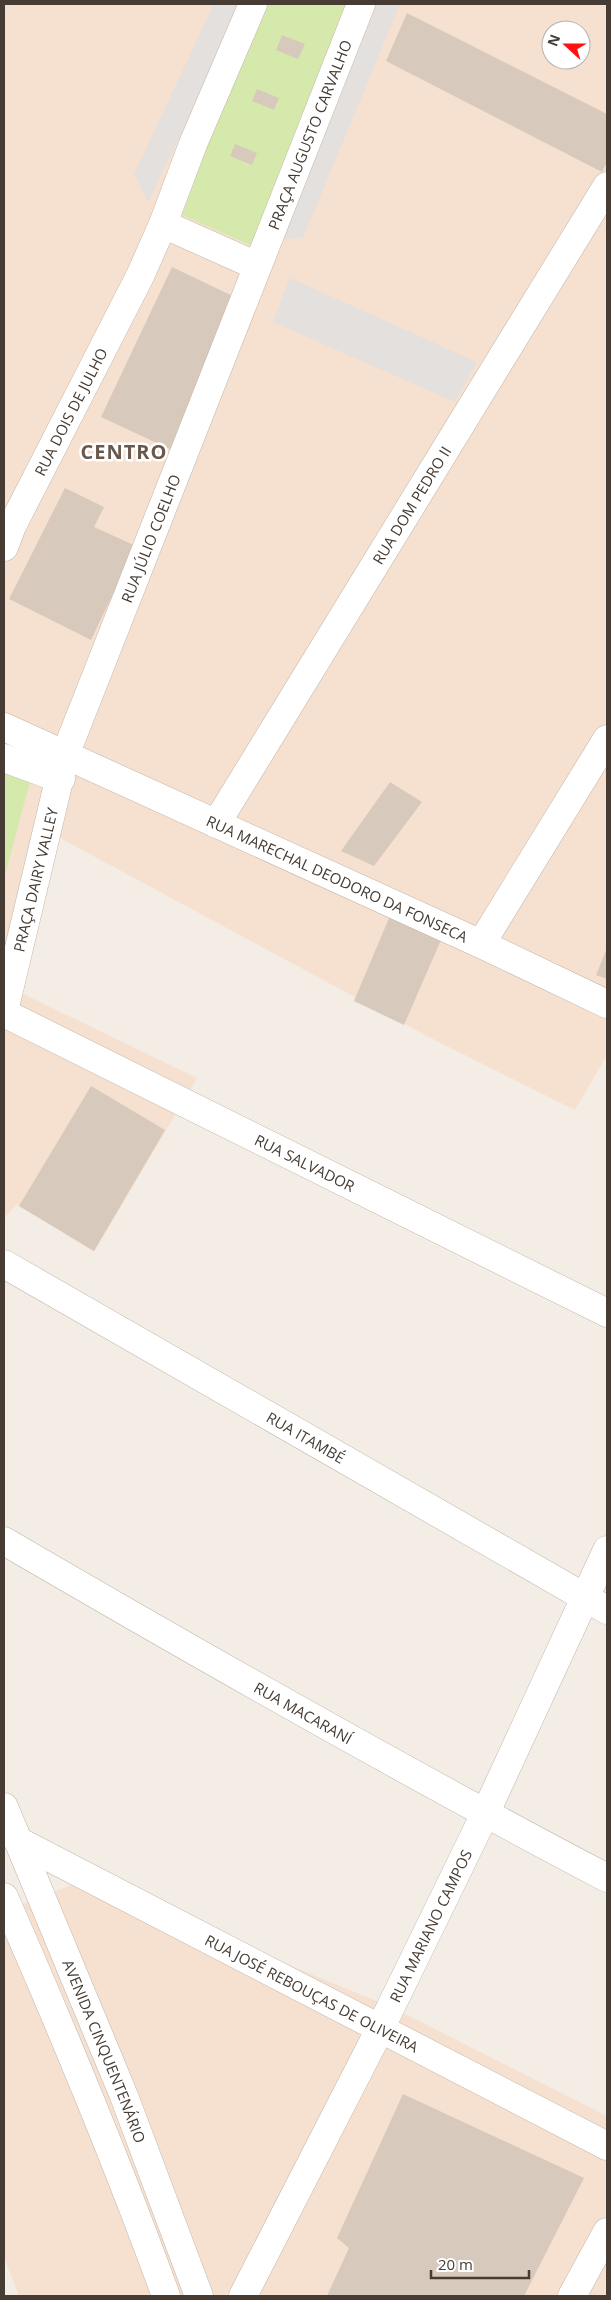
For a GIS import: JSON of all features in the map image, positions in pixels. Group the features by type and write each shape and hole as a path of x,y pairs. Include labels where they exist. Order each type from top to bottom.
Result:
{"street":[{"path":"253,4 193,144 163,224 257,266"},
{"name":"PRAÇA AUGUSTO CARVALHO","path":"238,321 257,266 361,4"},
{"name":"RUA DOM PEDRO II","path":"216,824 607,186"},
{"name":"RUA DOIS DE JULHO","path":"4,547 12,526 140,276 163,224"},
{"name":"RUA JÚLIO COELHO","path":"63,767 238,321"},
{"path":"4,727 63,767"},
{"path":"481,944 607,739"},
{"path":"4,758 63,767"},
{"name":"RUA MARECHAL DEODORO DA FONSECA","path":"63,767 216,824 481,944 607,1004"},
{"name":"PRAÇA DAIRY VALLEY","path":"4,1012 63,767"},
{"name":"RUA SALVADOR","path":"4,1012 607,1313"},
{"name":"RUA ITAMBÉ","path":"4,1264 596,1604"},
{"name":"RUA MACARANÍ","path":"4,1541 164,1634 485,1814 607,1878"},
{"name":"RUA MARIANO CAMPOS","path":"243,2296 381,2027 485,1814 596,1604 607,1550"},
{"name":"AVENIDA CINQUENTENÁRIO","path":"4,1807 124,2096 199,2296"},
{"name":"RUA JOSÉ REBOUÇAS DE OLIVEIRA","path":"18,1841 381,2027 607,2146"},
{"name":"AVENIDA CINQUENTENÁRIO","path":"4,1897 68,2044 113,2155 166,2296"},
{"path":"572,2296 607,2232"}],"shaded area":[{"path":"4,4 607,4 607,1055 575,1110 427,1036 49,832 17,991 197,1078 94,1252 17,1204 4,1218"},
{"path":"214,4 243,4 148,202 134,174"},
{"path":"371,4 400,4 303,238 275,240"},
{"path":"290,278 477,362 455,402 273,322"},
{"path":"97,1875 240,1945 391,2007 607,2116 607,2296 19,2296 4,2257 4,1911"}],"green space":[{"path":"261,4 357,4 259,249 171,210"},
{"path":"4,763 32,774 4,879"}],"building":[{"path":"407,13 607,114 607,162 602,172 386,61"},
{"path":"282,35 305,44 298,59 276,50"},
{"path":"257,89 279,98 274,110 252,101"},
{"path":"235,144 257,153 252,165 230,156"},
{"path":"172,267 241,300 174,451 101,417"},
{"path":"65,488 104,507 94,527 136,546 91,640 9,599"},
{"path":"390,782 422,802 374,866 341,851"},
{"path":"392,911 444,933 404,1025 354,1001"},
{"path":"607,948 607,979 596,975"},
{"path":"91,1086 165,1130 94,1251 19,1206"},
{"path":"403,2094 584,2178 524,2296 327,2296 349,2248 337,2238"}],"district":[{"name":"CENTRO","path":"124,451"}]}
